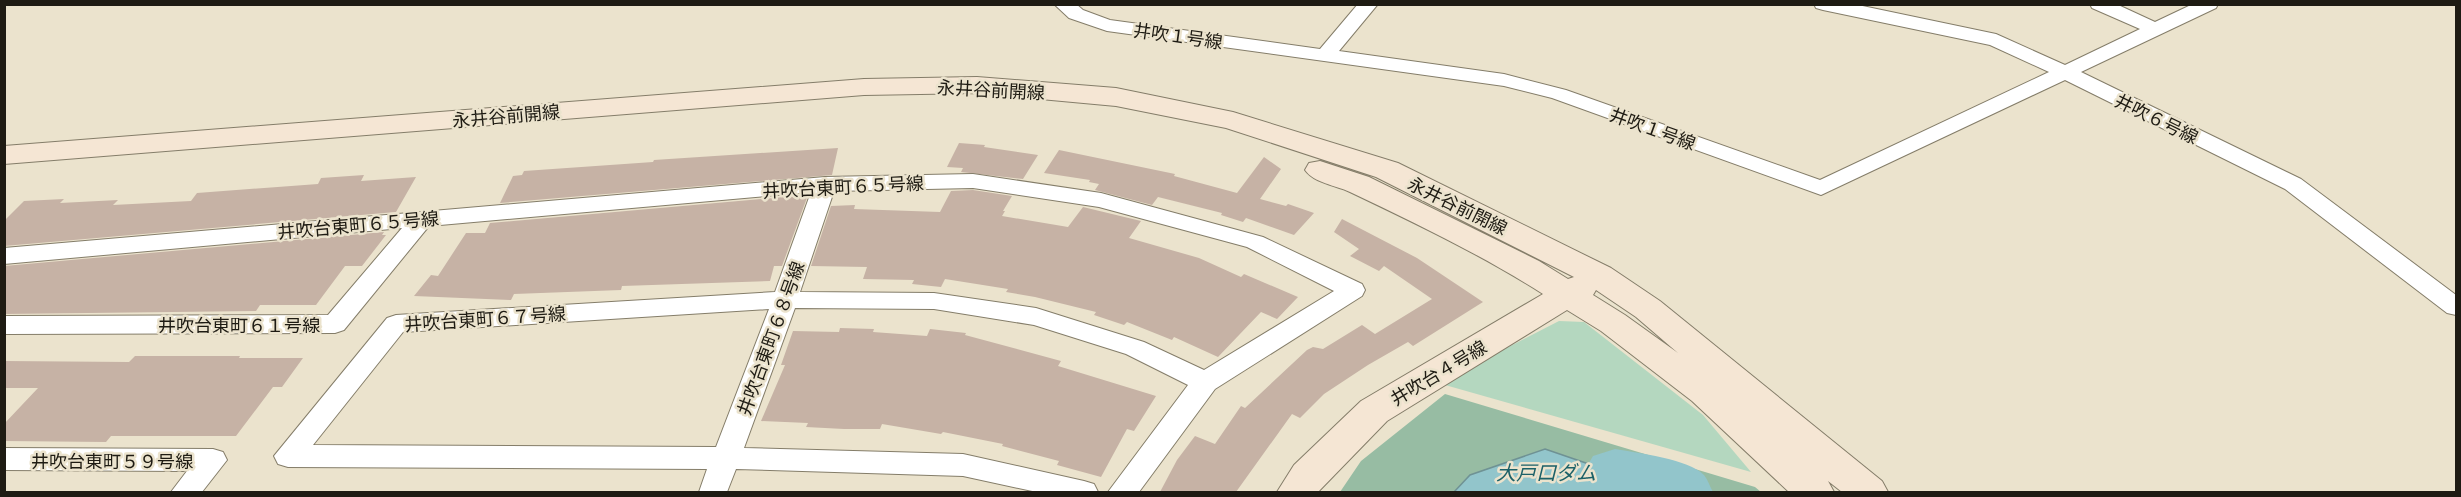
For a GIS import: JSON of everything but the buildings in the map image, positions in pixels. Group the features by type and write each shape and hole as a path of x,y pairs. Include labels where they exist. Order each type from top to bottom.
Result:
{"street":[{"name":"井吹１号線","path":"1063,4 1076,15 1107,25 1504,80 1559,94 1821,188 2209,4"},
{"path":"1325,55 1370,4"},
{"name":"井吹６号線","path":"1823,4 1996,40 2066,73 2294,184 2457,307"},
{"path":"2099,4 2156,29"},
{"name":"永井谷前開線","path":"4,155 864,87 977,85 1116,97 1233,121 1387,170 1599,276 1648,309 1868,492"},
{"name":"永井谷前開線","path":"4,176 681,117 972,103 1122,118 1242,140 1358,184 1527,269 1613,323 1705,392 1814,492"},
{"name":"井吹台東町６５号線","path":"4,256 825,184 973,181 1101,201 1255,242 1353,290 1205,382 1123,492"},
{"name":"井吹台東町６８号線","path":"713,492 785,300 825,184"},
{"name":"井吹台東町６１号線","path":"4,324 335,324 423,218"},
{"name":"井吹台４号線","path":"1297,492 1308,476 1374,411 1599,276"},
{"name":"井吹台東町６７号線","path":"1084,492 963,465 725,458 288,456 396,324 785,300 934,301 1036,317 1135,348 1205,382"},
{"name":"井吹台東町５９号線","path":"4,459 213,460 185,492"}],"green space":[{"path":"1559,321 1584,322 1703,415 1751,472 1438,383"},
{"path":"1445,394 1755,487 1761,492 1634,492 1615,473 1470,475 1454,492 1340,492 1361,461"}],"water":[{"name":"大戸口ダム","path":"1545,449 1615,473 1634,492 1454,492 1470,475"}],"waterway":[{"path":"1615,473 1658,480 1681,492"}]}
